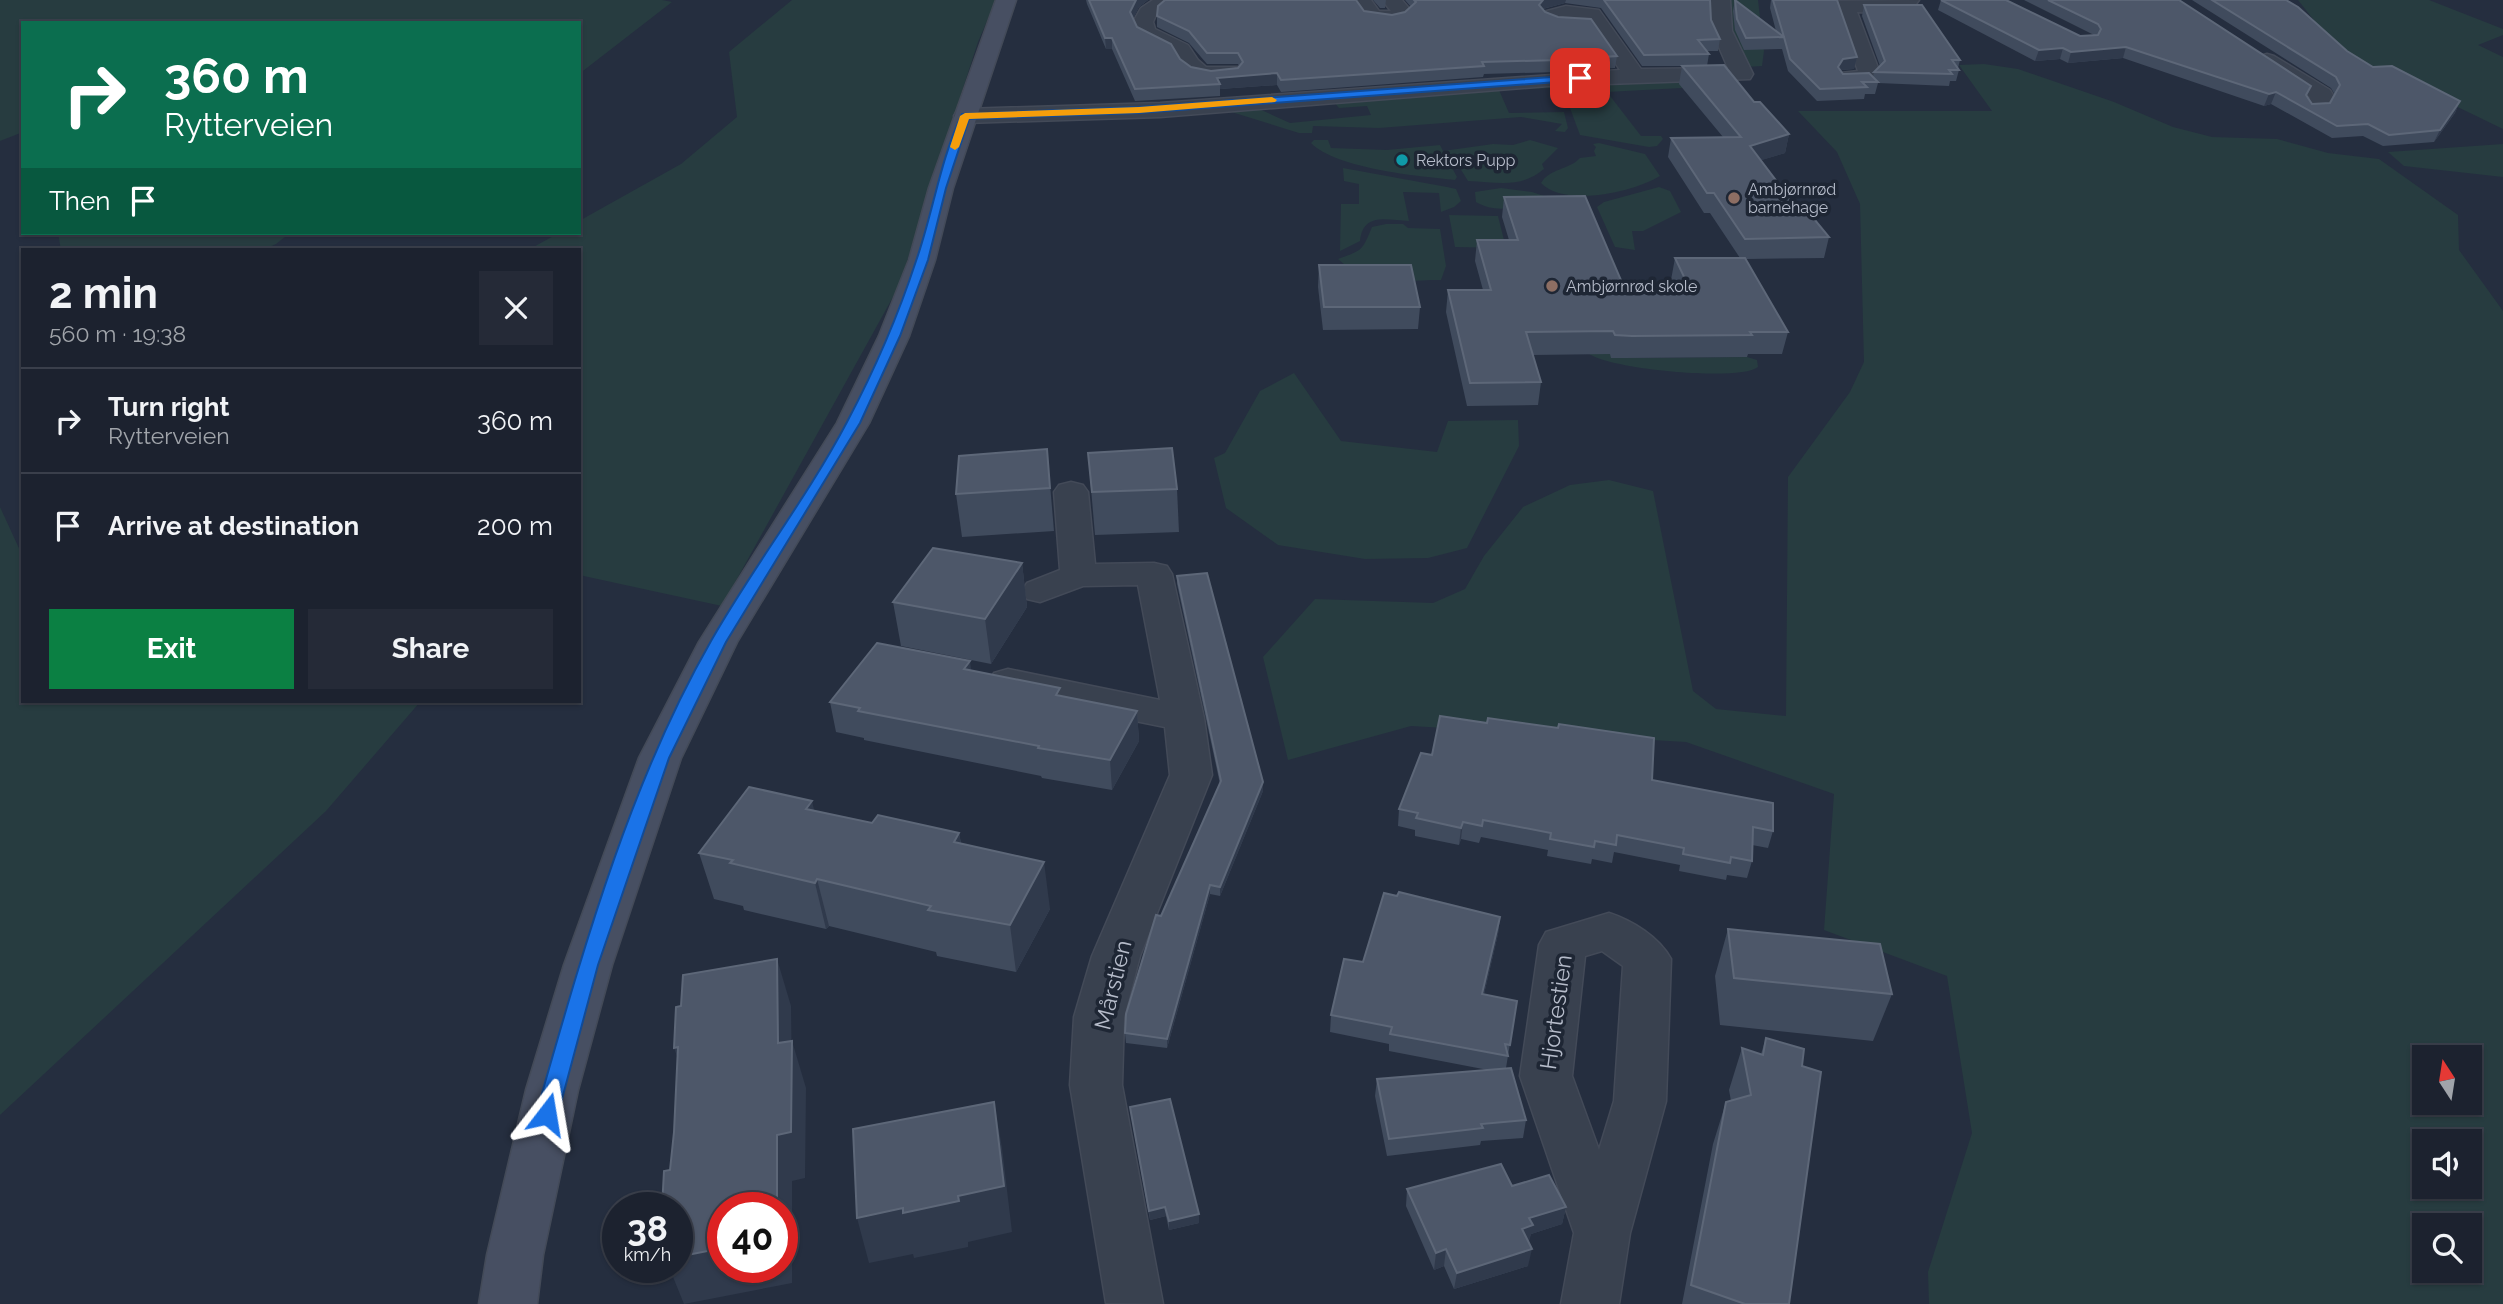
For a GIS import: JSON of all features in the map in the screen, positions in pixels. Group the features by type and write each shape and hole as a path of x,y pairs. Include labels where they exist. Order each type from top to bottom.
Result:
{"street":[{"path":"508,1304 515,1255 556,1077 588,965 660,758 718,642 853,423 894,336 922,260 941,188 1006,0"},
{"path":"1166,0 1148,12 1143,27 1153,37 1191,48 1190,68 1196,72 1230,72"},
{"path":"1362,0 1373,16 1399,16 1403,13 1392,0"},
{"path":"965,116 1139,110 1635,75 1742,74 1722,31 1720,0"},
{"path":"1823,0 1845,5 1891,6 1909,0"},
{"path":"1845,5 1869,73 1862,77 1849,78"},
{"path":"1598,21 1605,36 1635,75"},
{"path":"2249,49 2322,95 2315,108"},
{"path":"1223,50 1231,65 1234,88 1241,102"},
{"name":"Mårstien","path":"1071,492 1059,583 1154,574 1184,718 1191,775 1116,956 1100,1017 1096,1085 1133,1304"},
{"path":"978,677 1184,718"},
{"name":"Hjortestien","path":"1590,1304 1602,1233 1640,1101 1647,959 1609,931 1563,945 1546,1076 1602,1233"},
{"path":"1133,1304 1141,1304"}],"green space":[{"path":"0,0 672,2 581,72 581,21 21,21 21,133 0,141"},
{"path":"792,0 996,0 978,42 899,286 722,606 581,575 581,248 532,248 555,235 581,235 581,220 681,164 737,117 729,52"},
{"path":"1730,0 1758,0 1764,51 1762,66 1746,67 1728,32"},
{"path":"2298,0 2429,0 2503,29 2503,35 2478,45 2503,57 2503,129 2336,48"},
{"path":"1984,64 2018,69 2114,102 2173,127 2212,137 2277,139 2328,153 2379,159 2458,215 2459,250 2503,311 2503,1304 1929,1304 1928,1272 1972,1133 1947,976 1824,930 1834,794 1686,742 1411,726 1288,760 1263,657 1315,599 1433,603 1465,589 1484,556 1523,507 1570,485 1609,480 1653,491 1693,691 1716,709 1786,716 1788,477 1850,392 1864,362 1860,204 1837,152 1798,111 1992,111 1959,65"},
{"path":"1698,76 1700,87 1607,92 1641,136 1661,136 1663,139 1657,146 1649,147 1580,135 1561,84"},
{"path":"1550,84 1554,88 1499,90 1509,113 1564,112 1568,128 1565,132 1555,131 1562,124 1521,117 1379,128 1313,126 1312,133 1299,133 1225,110 1257,108 1290,123 1371,115 1367,106 1339,108 1334,102"},
{"path":"1314,140 1328,140 1331,148 1387,150 1440,145 1443,151 1493,144 1513,145 1530,140 1558,148 1542,164 1544,169 1535,175 1517,182 1499,183 1468,181 1455,160 1449,162 1457,177 1455,180 1379,170 1323,152 1311,143"},
{"path":"1599,143 1645,154 1660,176 1634,187 1600,195 1566,195 1552,191 1541,183 1549,174 1580,158 1596,156 1596,147 1593,144"},
{"path":"2503,144 2503,177 2404,166 2388,152"},
{"path":"1343,168 1456,189 1461,201 1441,212 1439,193 1403,192 1409,221 1385,219 1371,222 1362,232 1360,241 1340,251 1341,204 1359,204 1359,184 1344,181"},
{"path":"1659,187 1670,191 1681,212 1643,231 1632,231 1635,250 1615,247 1597,207 1604,202"},
{"path":"1501,188 1547,197 1503,209 1476,202 1475,192"},
{"path":"1449,215 1498,216 1506,248 1455,247"},
{"path":"1386,224 1440,229 1446,266 1441,280 1399,281 1373,278 1349,268 1338,259 1361,249 1372,227"},
{"path":"58,235 287,235 267,248 61,248"},
{"path":"1591,335 1628,358 1747,357 1757,360 1758,367 1746,371 1701,373 1620,364 1588,353"},
{"path":"1294,373 1341,441 1437,452 1448,421 1518,420 1519,446 1467,548 1428,558 1365,559 1278,545 1226,508 1214,458 1225,453 1260,391"},
{"path":"0,507 21,553 21,703 419,703 326,811 0,1115"}],"building":[{"path":"1089,0 1136,0 1130,12 1137,27 1171,44 1180,59 1191,67 1211,71 1238,68 1243,62 1238,53 1207,53 1189,31 1157,16 1158,6 1165,0 1356,0 1364,11 1392,15 1405,12 1416,2 1414,0 1543,0 1539,5 1545,12 1558,17 1591,19 1617,56 1572,59 1570,55 1559,60 1482,62 1484,66 1281,80 1277,73 1217,78 1220,84 1135,89 1112,38 1105,38"},
{"path":"1604,0 1710,0 1711,20 1720,39 1698,40 1709,54 1644,55"},
{"path":"1735,0 1784,37 1746,38 1737,19"},
{"path":"1773,0 1837,0 1857,57 1843,59 1838,67 1843,74 1869,73 1878,82 1862,82 1867,87 1820,89 1790,59"},
{"path":"1941,0 2006,0 2080,36 2098,35 2101,29 2098,24 2048,0 2179,0 2311,86 2306,95 2312,104 2330,103 2340,85 2336,77 2212,0 2286,0 2298,7 2347,51 2373,67 2392,66 2460,101 2440,130 2389,135 2368,124 2337,126 2276,92 2269,94 2126,47 2071,52 2063,48 2039,50"},
{"path":"1864,5 1922,5 1960,60 1952,60 1959,70 1949,70 1952,74 1874,72 1885,61"},
{"path":"1724,65 1754,102 1760,102 1789,134 1750,146 1793,203 1801,203 1829,237 1745,239 1714,193 1707,193 1671,138 1741,137 1682,66"},
{"path":"1585,196 1623,285 1688,285 1675,258 1745,258 1788,332 1632,336 1615,335 1613,331 1526,332 1541,382 1470,383 1448,290 1491,290 1477,240 1518,240 1504,197"},
{"path":"1319,265 1411,265 1420,307 1324,307"},
{"path":"1172,448 1177,489 1092,492 1088,453"},
{"path":"1047,449 1050,488 956,494 959,456"},
{"path":"933,548 1022,563 985,619 893,602"},
{"path":"1207,573 1263,782 1220,887 1210,885 1167,1039 1125,1033 1126,1014 1156,915 1161,916 1221,781 1177,576"},
{"path":"877,643 970,661 964,669 1060,688 1056,695 1137,711 1110,760 858,711 860,708 830,702"},
{"path":"1440,716 1487,723 1488,718 1558,728 1559,724 1654,738 1652,780 1773,803 1773,831 1753,827 1752,861 1731,857 1730,863 1683,854 1684,848 1617,835 1616,845 1595,841 1594,847 1550,839 1551,833 1483,820 1482,826 1463,822 1461,828 1416,818 1418,813 1399,809 1421,753 1432,755"},
{"path":"749,787 812,801 806,809 872,823 878,815 959,833 954,842 1044,862 1010,925 928,910 931,906 817,879 815,883 699,853"},
{"path":"1399,892 1500,917 1482,994 1517,1001 1510,1045 1505,1044 1508,1056 1390,1034 1392,1027 1331,1015 1344,959 1363,962 1384,893 1397,896"},
{"path":"1728,929 1880,944 1892,994 1734,978"},
{"path":"777,959 778,1043 792,1041 791,1132 777,1135 777,1192 707,1192 707,1251 693,1254 693,1192 663,1192 664,1171 670,1170 674,1132 678,1047 674,1048 676,1007 681,1006 683,975"},
{"path":"1766,1038 1804,1049 1802,1066 1821,1072 1789,1304 1745,1304 1691,1285 1726,1102 1751,1095 1742,1048 1763,1055"},
{"path":"1511,1068 1526,1120 1481,1124 1483,1128 1389,1139 1377,1079"},
{"path":"1170,1099 1199,1214 1169,1221 1165,1207 1149,1211 1130,1107"},
{"path":"994,1102 1004,1186 958,1196 959,1201 903,1213 903,1208 857,1218 853,1129"},
{"path":"1501,1164 1512,1186 1549,1175 1566,1207 1529,1218 1533,1225 1522,1229 1532,1249 1457,1273 1446,1249 1436,1253 1407,1189"}],"slow traffic":[{"path":"955,147 965,116 1139,110 1272,100"}],"place":[{"name":"Rektors Pupp","path":"1402,160"},
{"name":"Ambjørnrød barnehage","path":"1734,198"},
{"name":"Ambjørnrød skole","path":"1552,286"}],"route":[{"path":"547,1114 588,965 660,758 718,642 853,423 894,336 922,260 941,188 965,116 1139,110 1580,78"}]}
